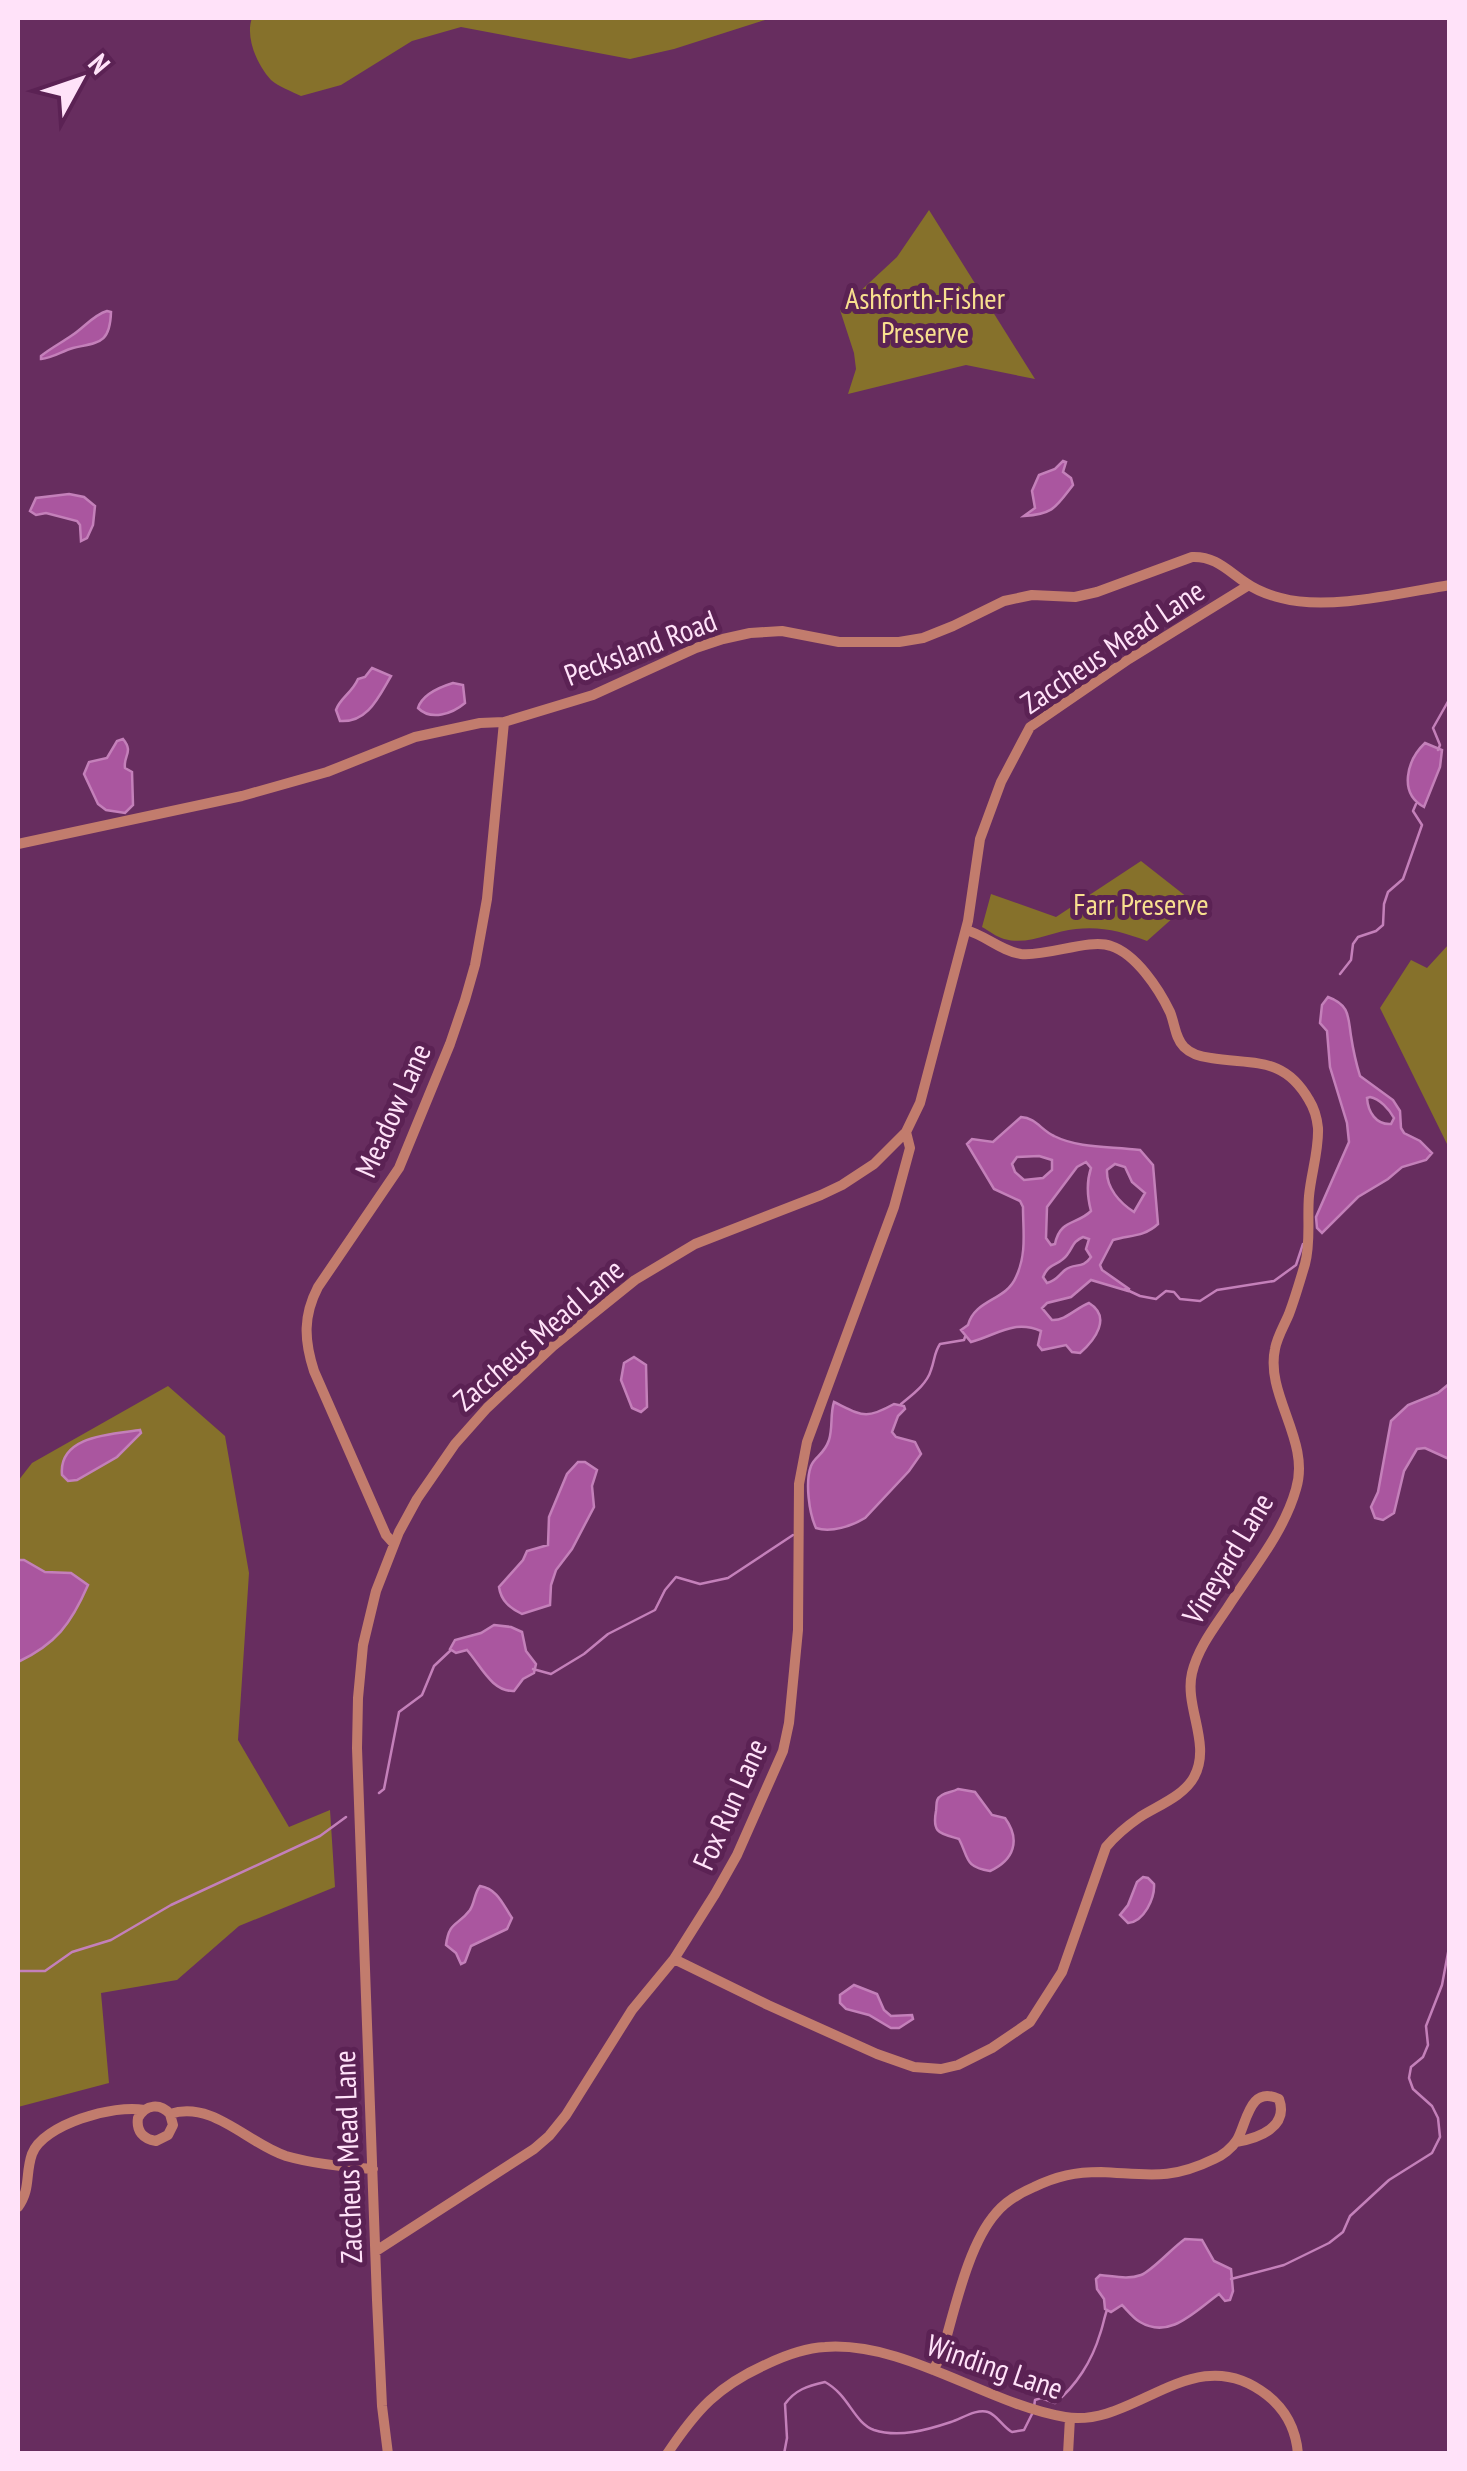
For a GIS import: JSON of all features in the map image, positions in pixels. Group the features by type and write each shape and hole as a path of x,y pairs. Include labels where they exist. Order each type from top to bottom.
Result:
{"street":[{"name":"Pecksland Road","path":"18,844 242,796 327,772 416,737 480,723 504,722 593,695 696,648 750,633 782,631 839,642 924,638 1004,601 1032,595 1097,592 1192,557 1205,556 1249,585 1295,602 1333,602 1450,585"},
{"name":"Zaccheus Mead Lane","path":"388,2454 382,2406 357,1748 363,1645 376,1590 394,1544 417,1499 468,1427 598,1308 662,1262 695,1244 842,1185 874,1164 906,1132 920,1102 966,930 980,839 1000,782 1030,727 1129,659 1249,585"},
{"name":"Meadow Lane","path":"394,1544 386,1535 314,1371 306,1320 318,1287 399,1168 465,1000 488,899 504,722"},
{"name":"Vineyard Lane","path":"674,1958 859,2046 927,2070 958,2064 992,2048 1030,2022 1062,1972 1106,1847 1114,1837 1194,1779 1200,1752 1191,1696 1196,1662 1207,1637 1278,1530 1297,1486 1298,1458 1275,1382 1274,1351 1306,1258 1318,1132 1312,1103 1288,1072 1274,1066 1200,1056 1186,1050 1154,986 1122,950 1102,943 1020,954 966,930"},
{"name":"Fox Run Lane","path":"376,2251 549,2136 637,2003 674,1958 736,1855 783,1751 789,1723 798,1630 799,1484 807,1442 894,1207 910,1148 906,1132"},
{"path":"933,2370 972,2253 996,2212 1010,2201 1060,2175 1086,2172 1147,2176 1192,2169 1220,2157 1236,2142 1256,2101 1271,2095 1279,2099 1282,2114 1277,2124 1251,2139 1236,2142"},
{"path":"18,2207 26,2194 32,2151 40,2141 68,2124 96,2114 155,2106 170,2114 172,2120 171,2130 162,2140 148,2140 138,2129 138,2118 144,2110"},
{"path":"170,2114 186,2110 209,2116 283,2155 342,2168 372,2169"},
{"name":"Winding Lane","path":"667,2454 700,2408 730,2382 782,2357 806,2350 845,2347 874,2350 1022,2405 1070,2418 1119,2409 1184,2381 1204,2377 1240,2379 1286,2414 1298,2454"},
{"path":"1068,2454 1070,2418"}],"green space":[{"path":"252,18 771,18 630,59 461,27 412,41 341,85 301,96 274,82 261,67 251,42"},
{"name":"Ashforth-Fisher Preserve","path":"929,210 1035,379 966,365 848,394 856,369 840,310 897,257"},
{"name":"Farr Preserve","path":"1141,861 1192,901 1147,941 1112,930 1086,928 1013,941 982,927 991,894 1056,917"},
{"path":"1449,944 1449,1148 1380,1008 1411,960 1427,968"},
{"path":"168,1386 225,1436 249,1573 238,1740 289,1827 330,1810 335,1887 239,1926 177,1980 101,1993 109,2083 18,2107 18,1481 32,1463"}],"shaded area":[{"path":"111,312 110,322 101,340 41,359 97,315"},
{"path":"1063,461 1063,472 1073,485 1053,508 1024,516 1035,508 1032,491 1039,475"},
{"path":"69,494 84,497 95,506 93,525 81,541 77,521 30,511 36,498"},
{"path":"372,668 391,676 382,692 358,718 340,721 338,706 358,679"},
{"path":"453,683 463,685 465,703 460,707 435,715 418,708 427,695"},
{"path":"123,739 128,751 125,768 132,772 133,805 125,813 106,810 98,804 84,774 89,762 107,758 117,741"},
{"path":"1425,743 1442,750 1440,767 1424,807 1411,793 1408,776"},
{"path":"1328,997 1344,1008 1360,1076 1393,1100 1400,1111 1404,1133 1432,1153 1426,1160 1402,1167 1358,1197 1322,1233 1316,1217 1349,1142 1330,1067 1327,1031 1320,1023 1322,1005","holes":["1367,1098 1374,1098 1394,1118 1391,1124 1377,1120 1371,1113"]},
{"path":"1021,1117 1074,1143 1140,1150 1153,1165 1158,1224 1142,1233 1113,1240 1100,1265 1128,1291 1091,1280 1071,1297 1042,1308 1052,1320 1089,1303 1096,1309 1099,1328 1080,1353 1072,1352 1066,1345 1042,1350 1038,1345 1041,1331 1031,1328 1014,1327 971,1342 961,1330 977,1310 1011,1285 1022,1260 1023,1207 1020,1201 994,1189 967,1144 972,1139 993,1142","holes":["1017,1157 1052,1160 1052,1170 1043,1178 1024,1180 1012,1164","1086,1162 1091,1168 1091,1211 1065,1226 1051,1245 1046,1238 1047,1207 1077,1167","1115,1164 1125,1167 1132,1182 1145,1193 1134,1212 1115,1194 1107,1170","1083,1237 1089,1239 1086,1249 1091,1257 1047,1283 1045,1272 1064,1258"]},
{"path":"634,1357 646,1365 647,1407 641,1412 632,1408 621,1380 624,1363"},
{"path":"1449,1384 1449,1459 1425,1448 1417,1449 1404,1471 1394,1513 1383,1520 1375,1518 1371,1507 1378,1492 1391,1421 1408,1405"},
{"path":"834,1402 864,1414 894,1404 904,1406 892,1432 915,1442 921,1454 865,1518 828,1530 816,1528 808,1480 813,1463 829,1440"},
{"path":"140,1430 117,1457 77,1480 68,1481 62,1475 63,1462 78,1444 102,1435"},
{"path":"578,1462 597,1470 592,1486 594,1507 556,1570 550,1605 522,1614 507,1604 499,1587 527,1551 548,1545 549,1517 567,1474"},
{"path":"18,1560 45,1572 71,1573 88,1585 61,1631 43,1648 18,1662"},
{"path":"494,1625 522,1632 526,1651 536,1664 534,1673 514,1691 493,1683 467,1650 456,1653 450,1649 455,1640"},
{"path":"958,1789 975,1792 992,1815 1005,1818 1010,1826 1014,1842 1010,1855 990,1871 971,1864 959,1839 936,1828 938,1798"},
{"path":"1143,1877 1154,1884 1153,1896 1144,1914 1128,1923 1120,1915"},
{"path":"480,1886 496,1894 512,1918 507,1929 471,1946 461,1964 446,1945 447,1937 470,1910"},
{"path":"854,1985 877,1994 891,2016 912,2015 913,2019 899,2028 891,2028 869,2015 846,2009 840,2003 840,1995"},
{"path":"1185,2239 1202,2240 1214,2261 1231,2269 1230,2300 1225,2301 1219,2294 1182,2321 1162,2328 1140,2322 1122,2305 1111,2312 1105,2309 1097,2289 1096,2279 1100,2275 1141,2275"}],"waterway":[{"path":"1438,750 1440,745 1433,728 1450,698"},
{"path":"1340,974 1351,960 1358,937 1383,925 1388,892 1403,879 1422,825 1413,811 1416,804"},
{"path":"1125,1289 1156,1299 1166,1291 1174,1292 1180,1299 1200,1301 1217,1290 1274,1281 1296,1265 1303,1244"},
{"path":"901,1404 926,1380 940,1344 965,1337"},
{"path":"533,1669 551,1674 608,1634 655,1610 676,1577 700,1584 728,1578 793,1535"},
{"path":"379,1793 384,1789 399,1712 422,1695 434,1666 451,1650"},
{"path":"18,1971 45,1971 72,1952 111,1940 171,1905 320,1836 346,1817"},
{"path":"1231,2279 1284,2265 1329,2243 1343,2232 1350,2216 1389,2180 1432,2153 1440,2137 1438,2118 1432,2106 1413,2089 1409,2078 1411,2067 1423,2057 1428,2045 1426,2026 1442,1985 1450,1942"},
{"path":"1034,2407 1035,2400 1041,2398 1055,2403 1076,2381 1093,2354 1107,2310"},
{"path":"784,2454 785,2404 802,2389 825,2382 867,2426 884,2432 923,2430 984,2411 1012,2432 1024,2430 1032,2414"}]}
